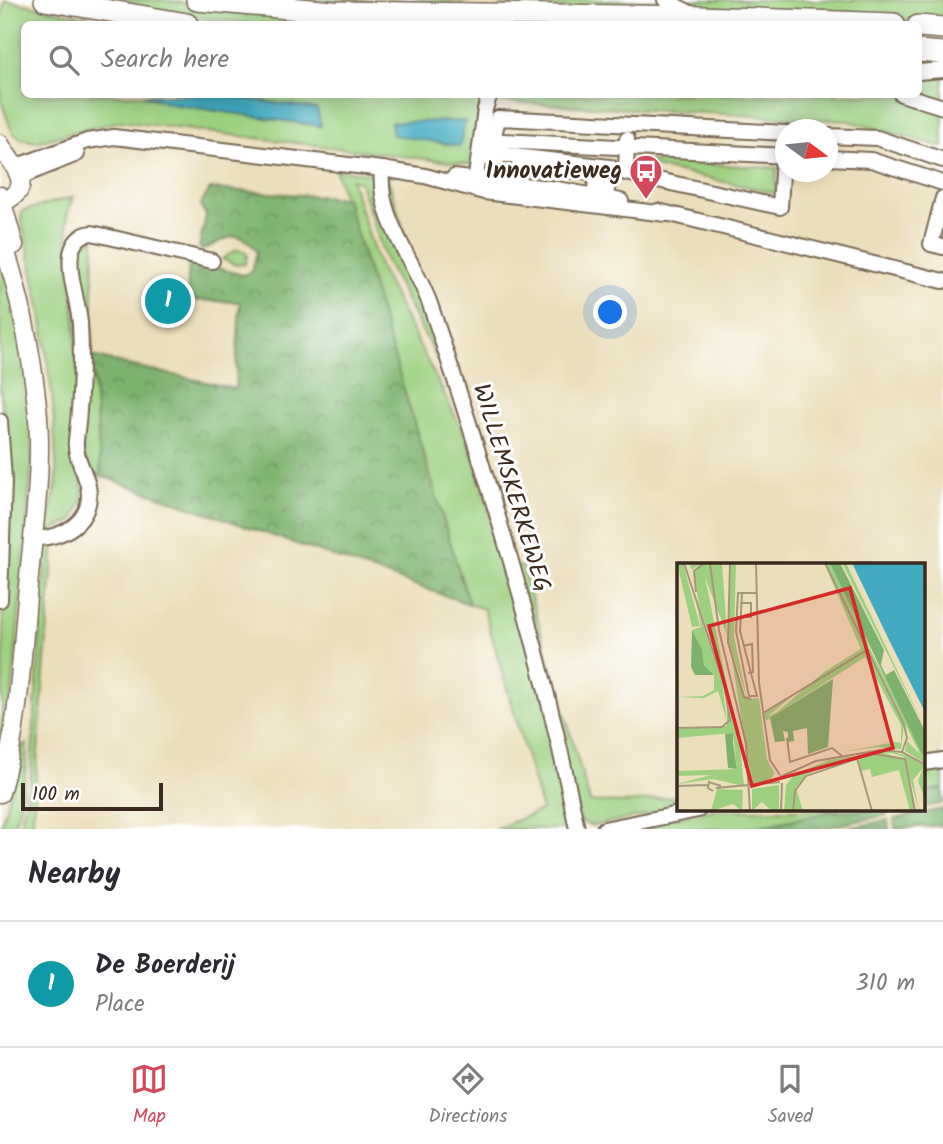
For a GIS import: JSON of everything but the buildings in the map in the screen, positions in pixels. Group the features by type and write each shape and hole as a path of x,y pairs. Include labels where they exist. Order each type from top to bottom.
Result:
{"highway":[{"path":"45,0 169,21"},
{"path":"197,0 332,12 810,21"},
{"path":"922,26 943,28"},
{"path":"922,51 943,53"}],"main road":[{"path":"0,793 14,725 32,538 37,405 41,376 36,335 2,200 13,181 9,161"},
{"path":"0,234 25,326 37,405"}],"street":[{"path":"470,15 490,0"},
{"path":"665,0 699,17"},
{"path":"922,72 943,71"},
{"path":"472,182 489,98"},
{"path":"914,98 943,107"},
{"path":"598,201 613,171 610,167 582,168 498,157 489,159 498,118 775,132"},
{"path":"628,125 626,173 780,208 782,182"},
{"path":"838,136 862,137 943,160"},
{"path":"9,161 49,154 99,138 114,137 125,141"},
{"path":"860,160 862,137"},
{"path":"9,161 72,155 125,141 156,141 382,169 598,201 666,214 943,281"},
{"path":"498,157 503,141 775,156"},
{"path":"838,159 860,160 943,183"},
{"name":"WILLEMSKERKEWEG","path":"382,169 382,203 430,304 533,641 559,736 577,829"},
{"path":"943,198 931,244 943,247"},
{"path":"32,538 61,536 78,523 87,507 88,485 76,440 80,398 80,322 71,262 73,248 80,236 92,233 212,261"},
{"path":"0,421 5,480 0,600"},
{"path":"604,829 693,811"}],"green space":[{"path":"5,0 106,21 21,21 21,98 152,98 171,104 320,126 317,109 241,98 485,98 474,165 120,121 36,142 21,139 12,132 1,101 0,25"},
{"path":"82,0 162,0 242,10 622,21 226,21 145,12"},
{"path":"259,0 482,0 458,3"},
{"path":"499,0 943,0 943,21 554,7 499,4"},
{"path":"943,73 943,102 922,95 922,75"},
{"path":"496,98 905,98 943,109 943,147 849,121 493,101"},
{"path":"632,160 775,168 776,193"},
{"path":"335,169 387,176 451,386 386,261 360,182 351,179 379,266 468,441 547,704 570,821 566,829 495,829 542,810 484,609 469,604"},
{"path":"210,189 346,198 469,604 101,476 92,356 235,389 240,302 187,300 189,260 243,275 252,271 257,252 244,239 237,237 225,239 202,250 199,247 206,215 200,206"},
{"path":"73,197 67,215 83,499 73,521 47,532 57,481 53,403 41,312 21,217 22,211"},
{"path":"94,239 92,362 101,476 88,471 83,455 75,255 81,243"},
{"path":"0,243 28,365 32,461 10,719 0,767 4,636 2,608 8,457 0,389"},
{"path":"236,250 244,251 247,255 245,264 236,265 222,259"},
{"path":"54,543 32,829 19,829 30,785 46,546"},
{"path":"522,566 590,802 629,803 677,796 677,809 592,826 580,821 514,567"},
{"path":"27,744 24,787 16,819 12,829 0,829 22,746"},
{"path":"943,764 943,788 926,792 926,768"},
{"path":"943,788 943,803 926,807 926,792"},
{"path":"943,809 943,825 895,829 894,819"},
{"path":"709,811 835,811 747,829 618,829"},
{"path":"835,811 885,811 887,815 817,829 747,829"},
{"path":"888,820 889,829 845,829"}],"water":[{"path":"152,98 241,98 317,109 321,126 171,104"},
{"path":"465,121 460,146 393,135 391,122"}],"place":[{"name":"Innovatieweg","path":"646,201"},
{"name":"De Boerderij","path":"168,301"}]}
